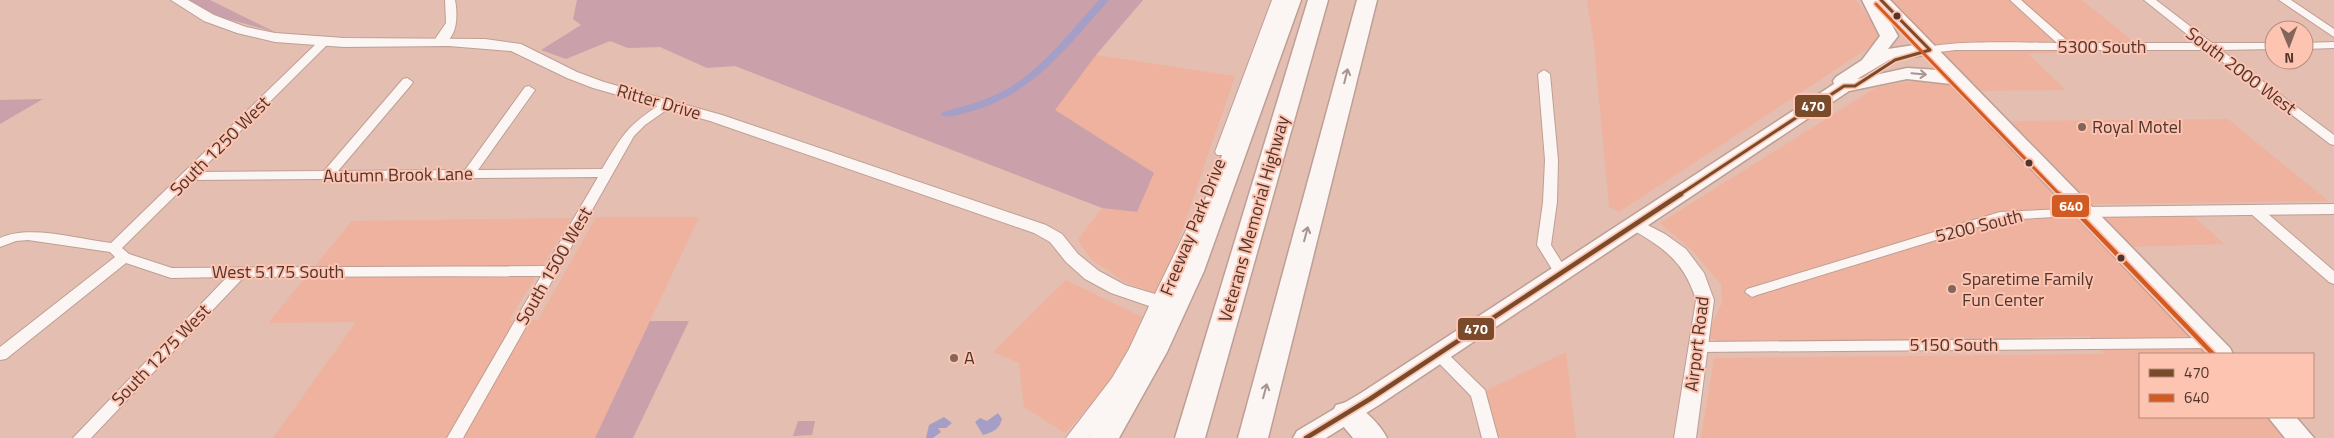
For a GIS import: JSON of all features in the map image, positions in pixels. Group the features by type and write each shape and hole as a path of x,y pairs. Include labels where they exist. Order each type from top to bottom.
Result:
{"highway":[{"path":"1104,438 1152,352 1190,271 1291,0"},
{"path":"1196,412 1201,350 1235,226 1305,0"},
{"name":"Veterans Memorial Highway","path":"1190,438 1196,412 1318,0"},
{"path":"1252,438 1367,0"},
{"path":"1347,414 1372,438"}],"main road":[{"path":"1870,0 1889,36 1871,60 1842,81 1849,86 1899,74 1916,73 1958,80"},
{"path":"1881,0 2216,348"},
{"path":"1871,60 1905,50 1930,50"},
{"path":"1306,438 1347,414 1560,271 1849,86 1895,60 1930,50"},
{"path":"2282,418 2301,438"}],"street":[{"name":"Ritter Drive","path":"178,0 201,16 262,37 324,42 439,42 505,45 523,49 579,78 666,106 716,118 1040,229 1056,238 1072,258 1092,275 1118,290 1161,303"},
{"path":"439,42 451,27 454,16 450,0"},
{"name":"Freeway Park Drive","path":"1077,438 1119,383 1140,349 1189,244 1279,0"},
{"path":"2015,0 2068,48"},
{"name":"South 2000 West","path":"2148,0 2334,141"},
{"path":"2284,0 2334,34"},
{"name":"South 1250 West","path":"0,355 119,253 189,176 324,42"},
{"path":"2314,46 2334,45"},
{"name":"5300 South","path":"1930,50 1956,47 2264,46"},
{"path":"1544,74 1551,129 1551,214 1544,245 1560,271"},
{"path":"327,176 407,82"},
{"path":"470,174 529,90"},
{"name":"South 1500 West","path":"455,438 629,134 642,122 666,106"},
{"name":"Autumn Brook Lane","path":"189,176 607,173"},
{"name":"5200 South","path":"1752,292 2000,216 2027,213 2334,209"},
{"path":"2255,210 2334,279"},
{"name":"Airport Road","path":"1634,224 1679,251 1692,265 1702,282 1706,300 1685,438"},
{"name":"West 5175 South","path":"7,240 28,236 119,253 171,273 550,271"},
{"name":"South 1275 West","path":"81,438 241,272"},
{"name":"5150 South","path":"1698,347 2216,348"},
{"path":"1438,354 1479,394 1490,438"}],"shaded area":[{"path":"188,0 210,0 275,32 201,12"},
{"path":"577,0 1143,0 1096,55 1055,110 1154,173 1137,212 1102,208 735,66 707,68 660,47 628,48 610,41 566,59 541,50 581,25 573,19"},
{"path":"1587,0 1856,0 1881,34 1876,43 1619,212 1609,207 1594,45"},
{"path":"1891,0 2082,0 2144,50 2028,54 2066,90 1980,91"},
{"path":"1096,55 1235,76 1160,295 1125,282 1091,259 1078,240 1102,208 1137,212 1054,110"},
{"path":"1919,80 1951,83 2209,353 2139,353 2139,418 2271,418 2290,438 1701,438 1714,358 2104,354 2089,336 1725,343 1706,337 1722,303 1721,284 1691,249 1660,223 1877,87"},
{"path":"43,99 0,124 0,100"},
{"path":"2228,119 2328,201 2091,204 2011,121"},
{"path":"2191,214 2224,244 2128,247 2099,216"},
{"path":"596,217 699,217 595,438 273,438 356,322 268,323 352,221 572,218 509,320 538,320"},
{"path":"1066,280 1142,317 1117,376 1065,433 1024,407 1019,363 993,352"},
{"path":"650,321 689,321 633,438 595,438"},
{"path":"1566,352 1576,438 1490,438 1479,394"},
{"path":"998,413 1002,419 999,426 993,432 983,435 975,422 980,418 987,421"},
{"path":"944,417 952,423 946,428 938,428 941,432 933,438 926,438 929,425"},
{"path":"798,421 815,421 812,435 793,436"}],"waterway":[{"path":"947,114 991,101 1015,89 1049,60 1104,0"}],"transit line":[{"name":"470","path":"1306,438 1370,399 1844,86 1855,86 1895,60 1930,50 1881,0"},
{"name":"640","path":"1876,4 2212,353"}],"place":[{"name":"Royal Motel","path":"2082,127"},
{"name":"Sparetime Family Fun Center","path":"1952,289"},
{"name":"A","path":"954,358"}]}
